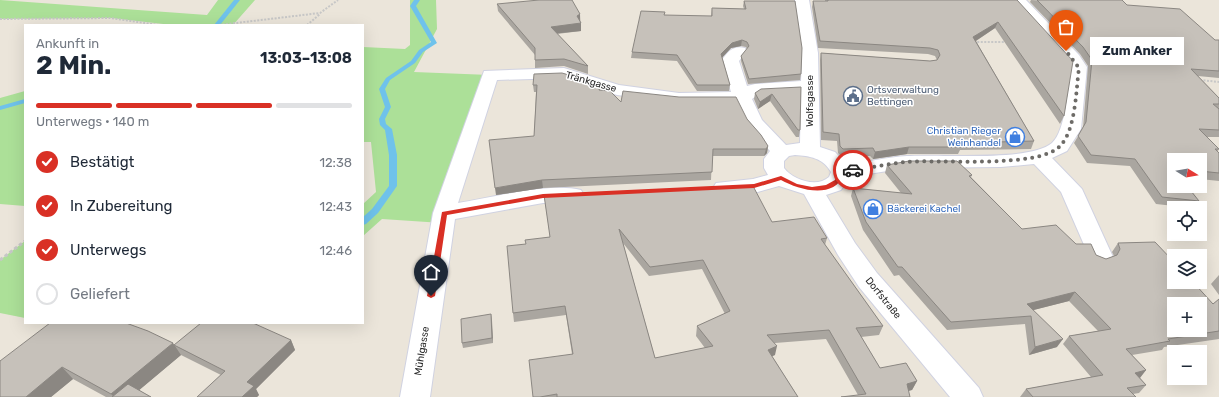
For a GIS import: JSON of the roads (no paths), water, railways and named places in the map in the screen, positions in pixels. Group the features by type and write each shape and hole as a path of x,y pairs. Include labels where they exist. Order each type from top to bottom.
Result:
{"street":[{"name":"Wolfsgasse","path":"802,0 818,53 810,86 810,149"},
{"path":"841,172 906,162 1001,161 1040,157 1060,147 1071,130 1079,68 1073,58 1018,0"},
{"path":"739,51 730,60 742,97 754,122 782,152"},
{"name":"Tränkgasse","path":"444,213 490,75 564,73 617,90 679,98 742,97 755,89 810,86"},
{"path":"795,148 810,149 825,154 837,162 841,172 838,181 828,187 812,189 795,185 781,178 774,168 774,159 782,152 795,148"},
{"path":"1040,157 1071,189 1102,257"},
{"path":"700,189 754,186 781,178"},
{"name":"Dorfstraße","path":"812,189 846,248 868,280 968,397"},
{"path":"444,213 543,196 590,194"},
{"name":"Mühlgasse","path":"415,397 444,213"}],"waterway":[{"path":"218,24 237,0"},
{"path":"364,221 375,211 393,186 393,155 388,129 383,125 382,119 388,107 382,89 388,79 413,62 421,51 434,43 413,6 417,0"},
{"path":"0,108 24,101"}],"place":[{"name":"Zum Anker","path":"1066,51"},
{"name":"Ortsverwaltung Bettingen","path":"853,96"},
{"name":"Christian Rieger Weinhandel","path":"1015,137"},
{"name":"Bäckerei Kachel","path":"873,209"}]}
